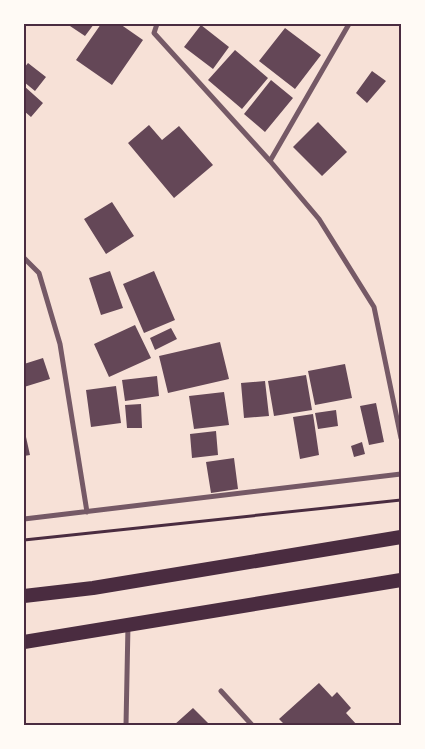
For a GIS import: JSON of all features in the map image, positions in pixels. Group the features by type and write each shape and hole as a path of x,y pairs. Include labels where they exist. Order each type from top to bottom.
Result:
{"highway":[{"path":"24,596 93,588 401,537"},
{"path":"24,642 401,580"}],"street":[{"path":"157,24 154,33 270,161 319,219 374,307 401,438"},
{"path":"270,161 349,24"},
{"path":"24,258 39,273 60,344 87,512"},
{"path":"24,519 401,474"},
{"path":"126,725 128,625"},
{"path":"220,691 252,725"}],"path":[{"path":"24,540 401,500"}],"building":[{"path":"67,24 94,24 85,36"},
{"path":"101,24 120,24 143,40 112,85 76,60"},
{"path":"201,25 229,47 213,69 184,47"},
{"path":"285,28 321,55 295,89 259,61"},
{"path":"235,50 268,78 242,109 208,80"},
{"path":"28,63 46,77 35,91 24,82 24,68"},
{"path":"372,71 386,81 367,103 356,93"},
{"path":"271,80 293,98 265,132 244,114"},
{"path":"24,86 43,103 31,117 24,111"},
{"path":"318,122 347,152 322,176 293,147"},
{"path":"149,125 162,140 179,126 213,165 174,198 128,143"},
{"path":"112,202 134,236 106,254 84,219"},
{"path":"110,271 123,308 101,315 89,278"},
{"path":"154,271 175,320 144,333 123,284"},
{"path":"135,325 151,358 109,377 94,344"},
{"path":"171,328 177,339 155,350 150,338"},
{"path":"220,342 229,379 168,393 159,356"},
{"path":"43,358 50,379 24,387 24,364"},
{"path":"345,364 352,398 315,405 308,371"},
{"path":"306,375 312,410 274,416 268,381"},
{"path":"157,376 159,396 125,401 122,380"},
{"path":"265,381 269,416 244,418 241,383"},
{"path":"116,386 121,423 91,427 86,390"},
{"path":"224,392 229,425 194,429 189,396"},
{"path":"376,403 384,442 369,445 360,406"},
{"path":"141,404 142,428 127,428 125,405"},
{"path":"336,410 338,426 318,429 315,413"},
{"path":"313,414 319,455 300,459 293,417"},
{"path":"24,428 30,455 24,456"},
{"path":"216,431 218,455 192,458 190,434"},
{"path":"362,442 365,454 354,457 351,446"},
{"path":"234,458 238,489 211,493 206,462"},
{"path":"319,683 332,697 337,692 351,708 346,713 357,725 285,725 279,719"},
{"path":"193,708 210,725 174,725"}]}
